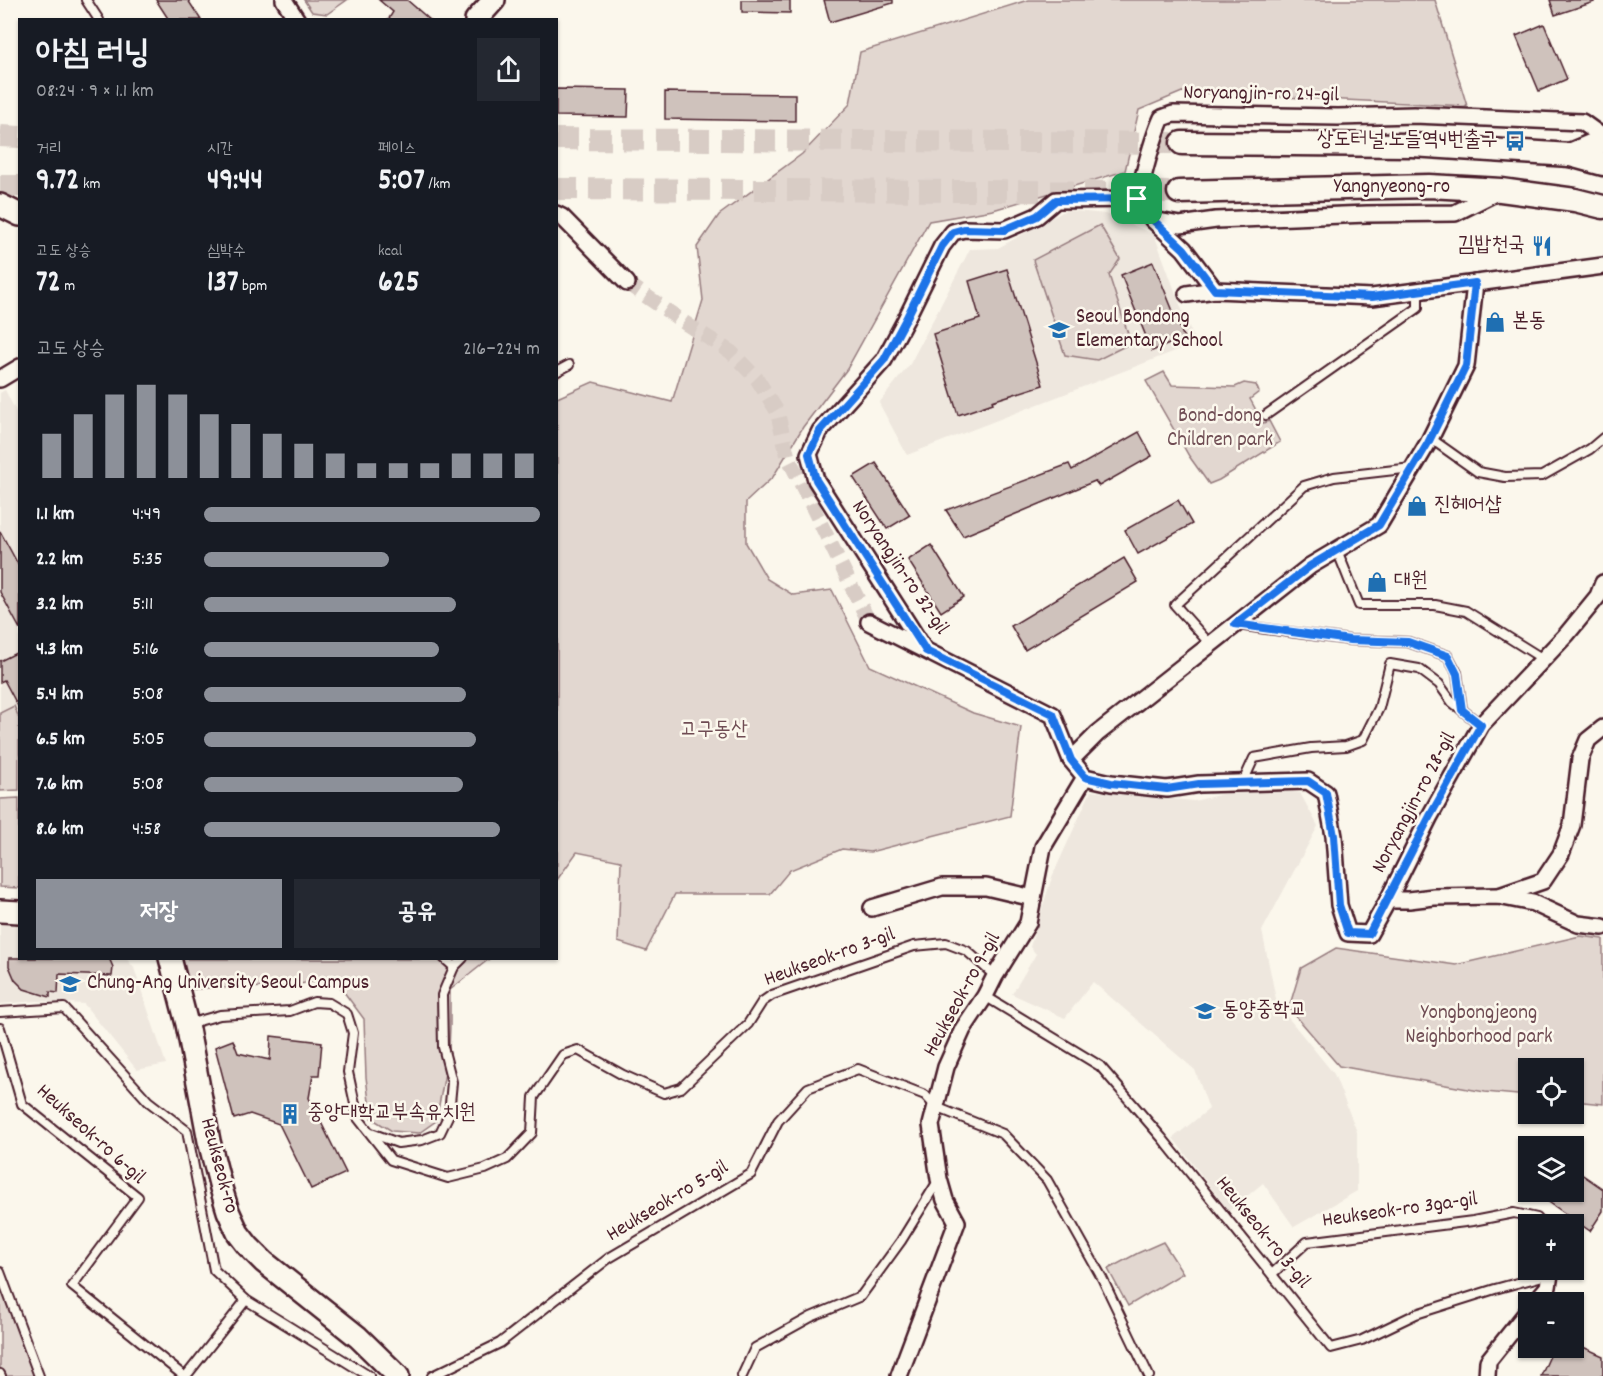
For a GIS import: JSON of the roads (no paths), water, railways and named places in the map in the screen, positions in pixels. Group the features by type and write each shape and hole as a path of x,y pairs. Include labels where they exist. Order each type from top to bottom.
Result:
{"main road":[{"path":"1570,155 1603,139"},
{"name":"Yangnyeong-ro","path":"1182,143 1412,145 1570,155 1603,164"},
{"name":"Yangnyeong-ro","path":"1179,192 1429,186 1501,190 1575,200 1603,207"}],"street":[{"path":"284,0 296,18"},
{"path":"478,18 494,0"},
{"name":"Noryangjin-ro 24-gil","path":"1137,199 1158,126 1162,118 1173,114 1338,117 1414,115 1582,122 1603,139"},
{"path":"1153,220 1180,225 1216,220 1455,213 1501,190"},
{"path":"1137,199 1153,220 1184,249 1215,290"},
{"name":"Noryangjin-ro 32-gil","path":"1085,777 1071,760 1053,714 926,651 816,480 809,454 820,431 884,360 942,246 953,232 964,229 1004,230 1037,216 1056,200 1137,199"},
{"path":"0,205 18,214"},
{"path":"558,215 627,283"},
{"path":"1187,294 1215,290 1372,297 1603,266"},
{"path":"1071,760 1098,733 1310,566 1379,525 1430,438 1466,366 1475,283"},
{"path":"0,379 18,368"},
{"name":"Noryangjin-ro 28-gil","path":"1388,900 1430,816 1481,725 1567,633 1598,596 1603,583"},
{"path":"869,622 926,651"},
{"path":"1498,896 1543,881 1561,854 1572,825 1580,759 1588,740 1603,728"},
{"path":"1085,777 1111,783 1167,789 1199,784 1308,781 1326,793 1334,836 1339,905 1348,933 1369,934 1388,900 1434,897 1498,896 1533,903 1578,924 1603,927"},
{"name":"Heukseok-ro 9-gil","path":"899,1376 957,1222 945,1200 939,1179 931,1125 946,1067 963,1029 1028,922 1043,847 1085,777"},
{"path":"872,908 942,887 986,887 1033,898"},
{"path":"0,911 18,912"},
{"name":"Heukseok-ro","path":"171,960 187,1024 223,1196 238,1233 264,1262 358,1337 398,1376"},
{"path":"1487,1376 1488,1361 1518,1324"}],"lane":[{"path":"86,0 98,18"},
{"path":"1266,415 1418,308 1418,291"},
{"path":"558,371 569,365"},
{"path":"1430,438 1478,472 1505,477 1542,476 1590,449 1603,438"},
{"path":"1210,644 1175,605 1304,486 1334,477 1413,468"},
{"path":"1337,550 1359,605 1435,605 1467,610 1543,659"},
{"path":"1235,624 1350,640 1408,642 1448,656 1457,674 1462,710"},
{"name":"Noryangjin-ro 28-gil","path":"1243,783 1254,758 1311,748 1346,746 1363,740 1379,708 1390,664 1419,669 1439,684 1452,702 1481,725"},
{"name":"Heukseok-ro 3-gil","path":"187,1024 220,1015 290,1011 314,1002 329,1003 347,1014 353,1034 348,1072 358,1118 391,1160 448,1178 485,1169 507,1159 532,1132 534,1097 563,1055 578,1050 623,1075 664,1093 681,1088 748,1024 762,1002 772,994 914,946 946,943 967,951 995,976"},
{"path":"446,960 454,967"},
{"path":"370,1133 398,1143 422,1140 440,1134 449,1114 452,1082 443,1047 442,995 454,967 461,960"},
{"name":"Heukseok-ro 3-gil","path":"985,996 1100,1066 1331,1348 1362,1340 1416,1314 1524,1280"},
{"path":"0,1012 64,1008 148,1101 187,1131 214,1270 246,1300 369,1376"},
{"name":"Heukseok-ro 6-gil","path":"0,1028 22,1104 138,1197 72,1286 185,1376"},
{"name":"Heukseok-ro 5-gil","path":"432,1376 500,1343 609,1258 751,1174 778,1121 808,1088 858,1069 925,1095 936,1107 1004,1134 1047,1180 1102,1278 1149,1376"},
{"path":"742,1376 755,1348 811,1317 861,1296 901,1241 939,1179"},
{"name":"Heukseok-ro 3ga-gil","path":"1272,1274 1306,1242 1519,1214"},
{"path":"0,1272 39,1376"},
{"path":"185,1376 246,1300"}],"tunnel":[{"path":"0,136 18,137"},
{"path":"558,139 1182,143"},
{"path":"0,186 18,186"},
{"path":"558,189 1179,192"},
{"path":"627,283 731,352 757,379 777,411 788,457 869,622"}],"place":[{"name":"상도터널.노들역4번출구","path":"1515,141"},
{"name":"김밥천국","path":"1542,246"},
{"name":"본동","path":"1495,322"},
{"name":"Seoul Bondong Elementary School","path":"1059,330"},
{"name":"진헤어샵","path":"1417,506"},
{"name":"대원","path":"1377,582"},
{"name":"Chung-Ang University Seoul Campus","path":"70,984"},
{"name":"동양중학교","path":"1205,1011"},
{"name":"중앙대학교부속유치원","path":"290,1114"}],"park label":[{"name":"Bond-dong Children park","path":"1220,429"},
{"name":"고구동산","path":"714,731"},
{"name":"Yongbongjeong Neighborhood park","path":"1479,1026"}]}
